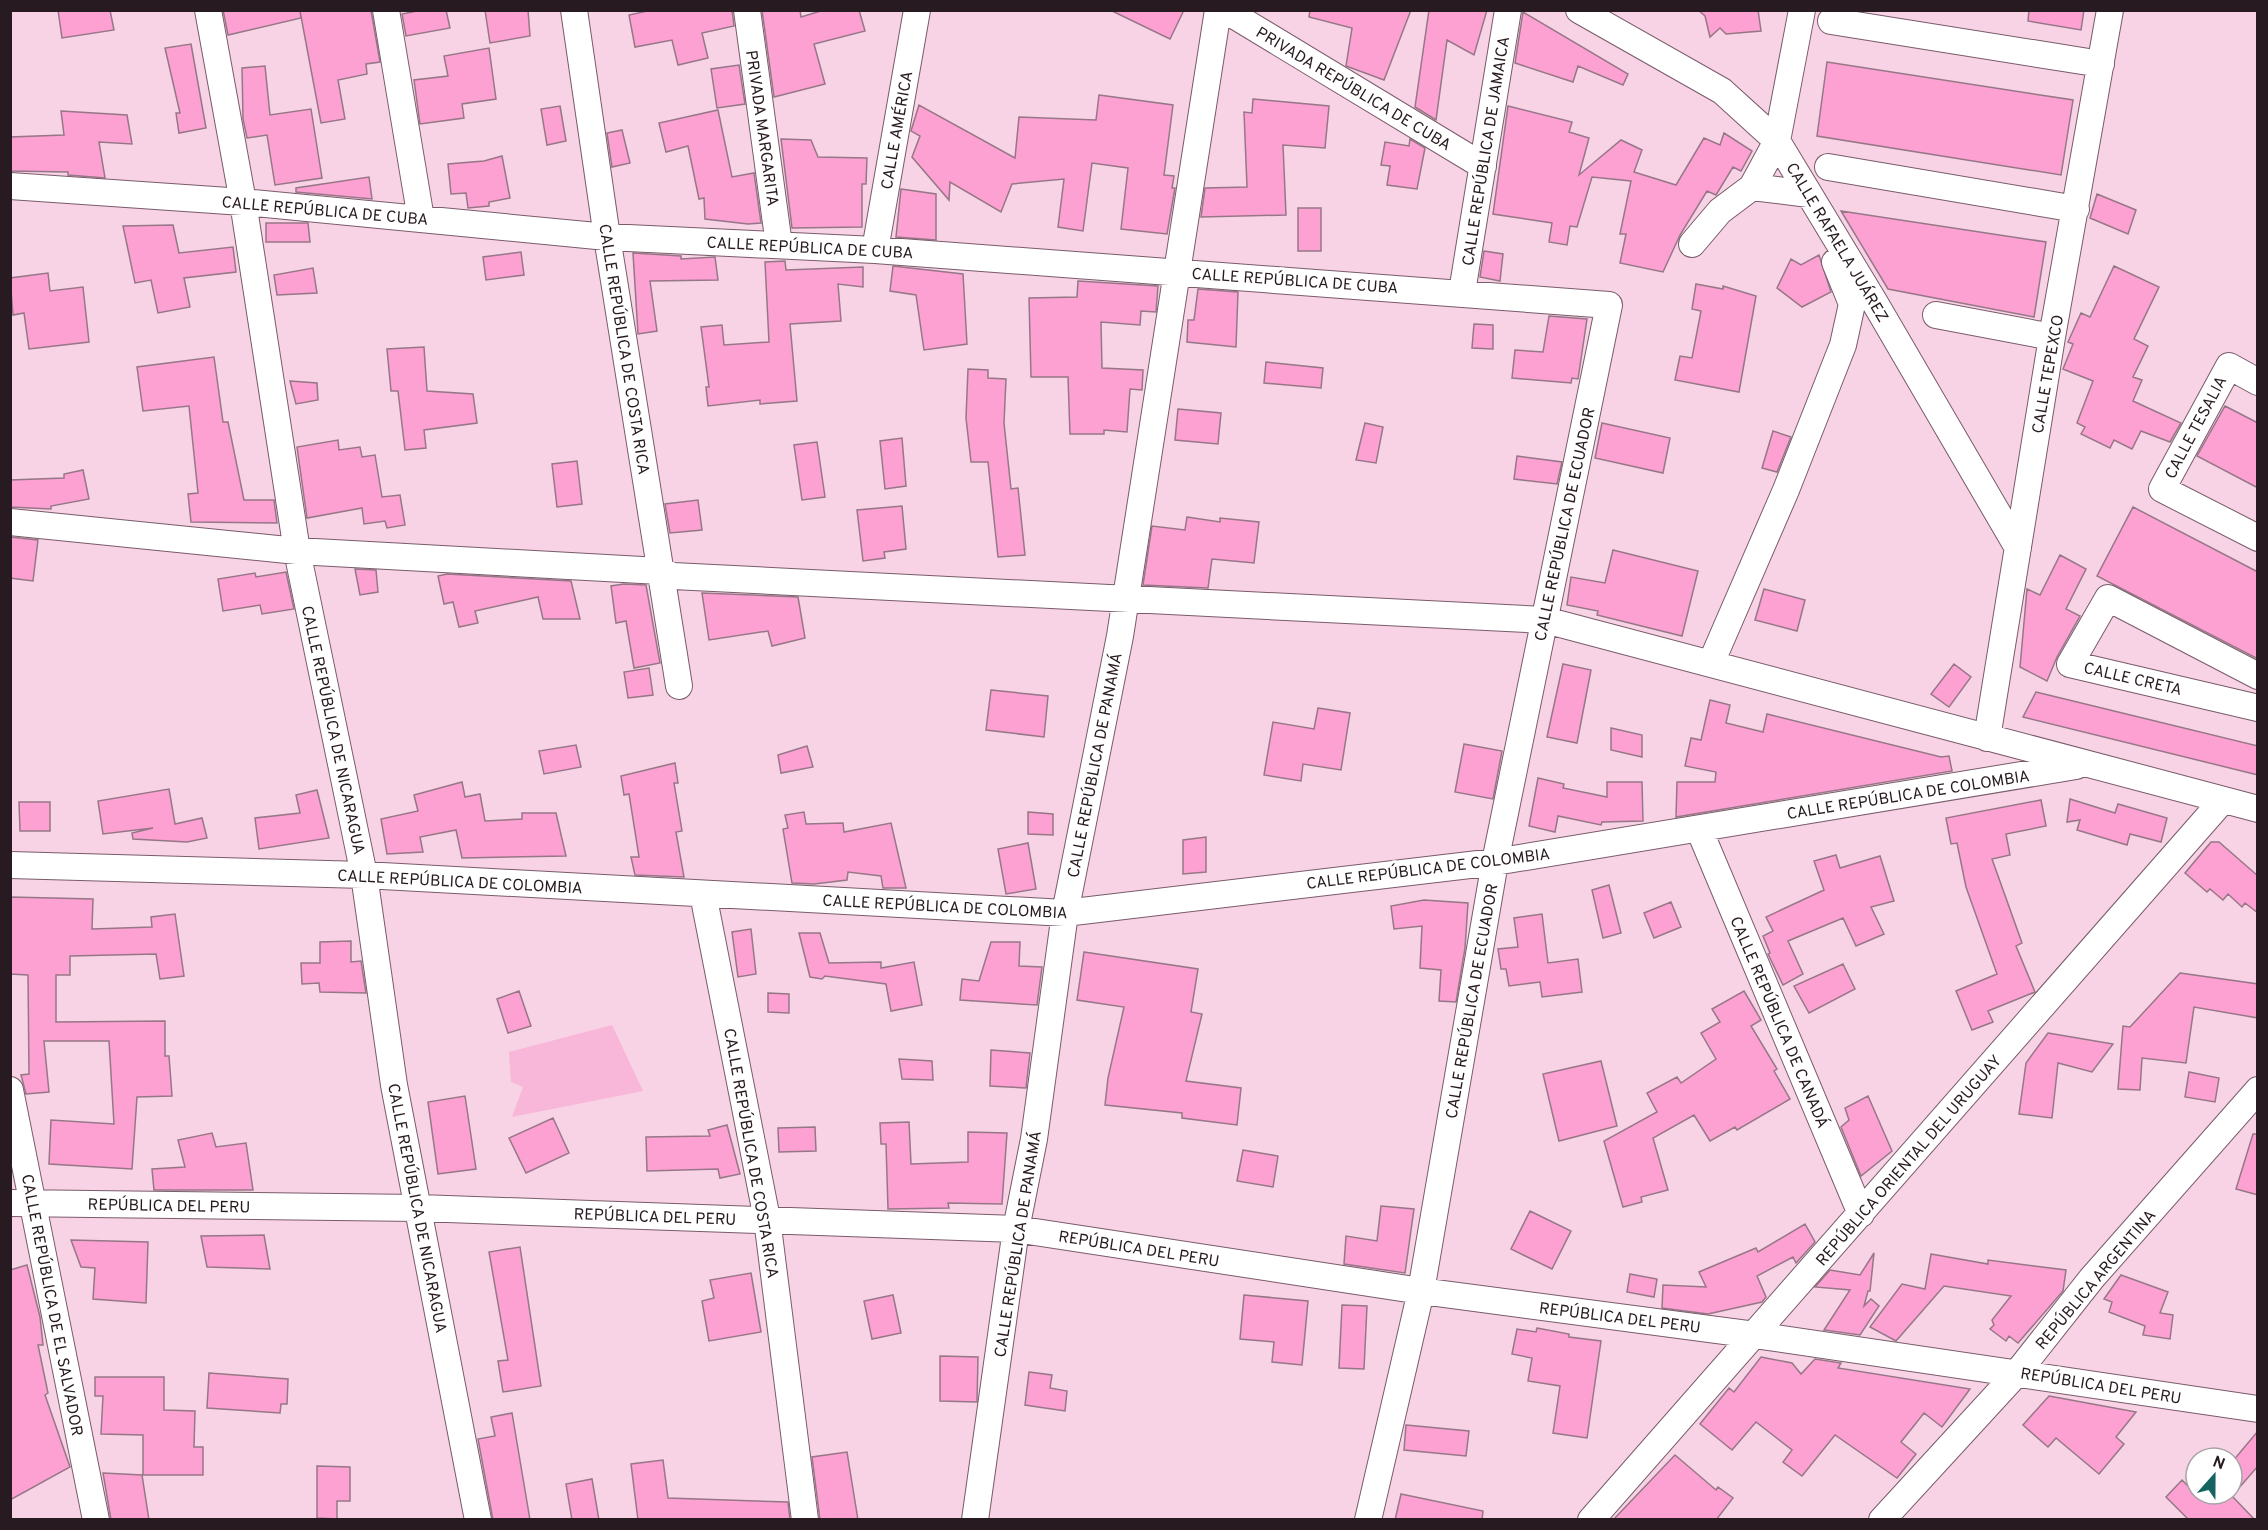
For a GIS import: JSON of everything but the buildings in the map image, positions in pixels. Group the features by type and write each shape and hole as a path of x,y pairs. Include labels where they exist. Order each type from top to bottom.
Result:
{"street":[{"name":"CALLE REPÚBLICA DE NICARAGUA","path":"208,10 243,202 297,551 364,875 394,1085 478,1520"},
{"path":"386,10 422,219"},
{"name":"CALLE REPÚBLICA DE COSTA RICA","path":"574,10 607,237 679,686"},
{"name":"PRIVADA MARGARITA","path":"747,10 779,245"},
{"name":"CALLE AMÉRICA","path":"875,250 917,10"},
{"name":"CALLE REPÚBLICA DE PANAMÁ","path":"975,1520 1016,1229 1034,1139 1065,913 1126,597 1179,272 1218,10"},
{"name":"PRIVADA REPÚBLICA DE CUBA","path":"1225,10 1483,166"},
{"name":"CALLE REPÚBLICA DE JAMAICA","path":"1462,292 1508,10"},
{"name":"CALLE RAFAELA JUÁREZ","path":"1579,10 1722,91 1777,141 2018,548"},
{"path":"1692,244 1720,211 1752,187 1777,141 1802,10"},
{"name":"CALLE TEPEXCO","path":"1987,738 2052,337 2110,10"},
{"path":"1832,21 2101,64"},
{"path":"1828,167 2076,209"},
{"name":"CALLE REPÚBLICA DE CUBA","path":"10,186 243,202 607,237 875,250 1462,292 1609,305"},
{"path":"1711,663 1786,490 1845,335 1852,304 1825,243 1814,202 1752,187"},
{"name":"CALLE REPÚBLICA DE ECUADOR","path":"1368,1520 1421,1291 1495,862 1609,305"},
{"path":"1936,315 2052,337"},
{"name":"CALLE TESALIA","path":"2258,382 2229,366 2162,489 2258,538"},
{"path":"10,522 297,551 660,571 673,576 1126,597 1545,620 2258,809"},
{"name":"CALLE CRETA","path":"2258,676 2108,598 2070,664 2258,708"},
{"name":"CALLE REPÚBLICA DE COLOMBIA","path":"10,865 364,875 1065,913 1495,862 2085,764"},
{"name":"REPÚBLICA ORIENTAL DEL URUGUAY","path":"1592,1520 2223,800"},
{"name":"CALLE REPÚBLICA DE CANADÁ","path":"1699,829 1861,1214"},
{"name":"CALLE REPÚBLICA DE COSTA RICA","path":"703,894 767,1220 805,1520"},
{"name":"CALLE REPÚBLICA DE EL SALVADOR","path":"10,1090 21,1203 96,1520"},
{"name":"REPÚBLICA ARGENTINA","path":"1882,1520 2018,1373 2092,1278 2258,1090"},
{"name":"REPÚBLICA DEL PERU","path":"21,1203 419,1208 1016,1229 1421,1291 1755,1335 2258,1409"}],"shaded area":[{"path":"612,1025 643,1091 512,1117 523,1087 511,1082 509,1052"}]}
